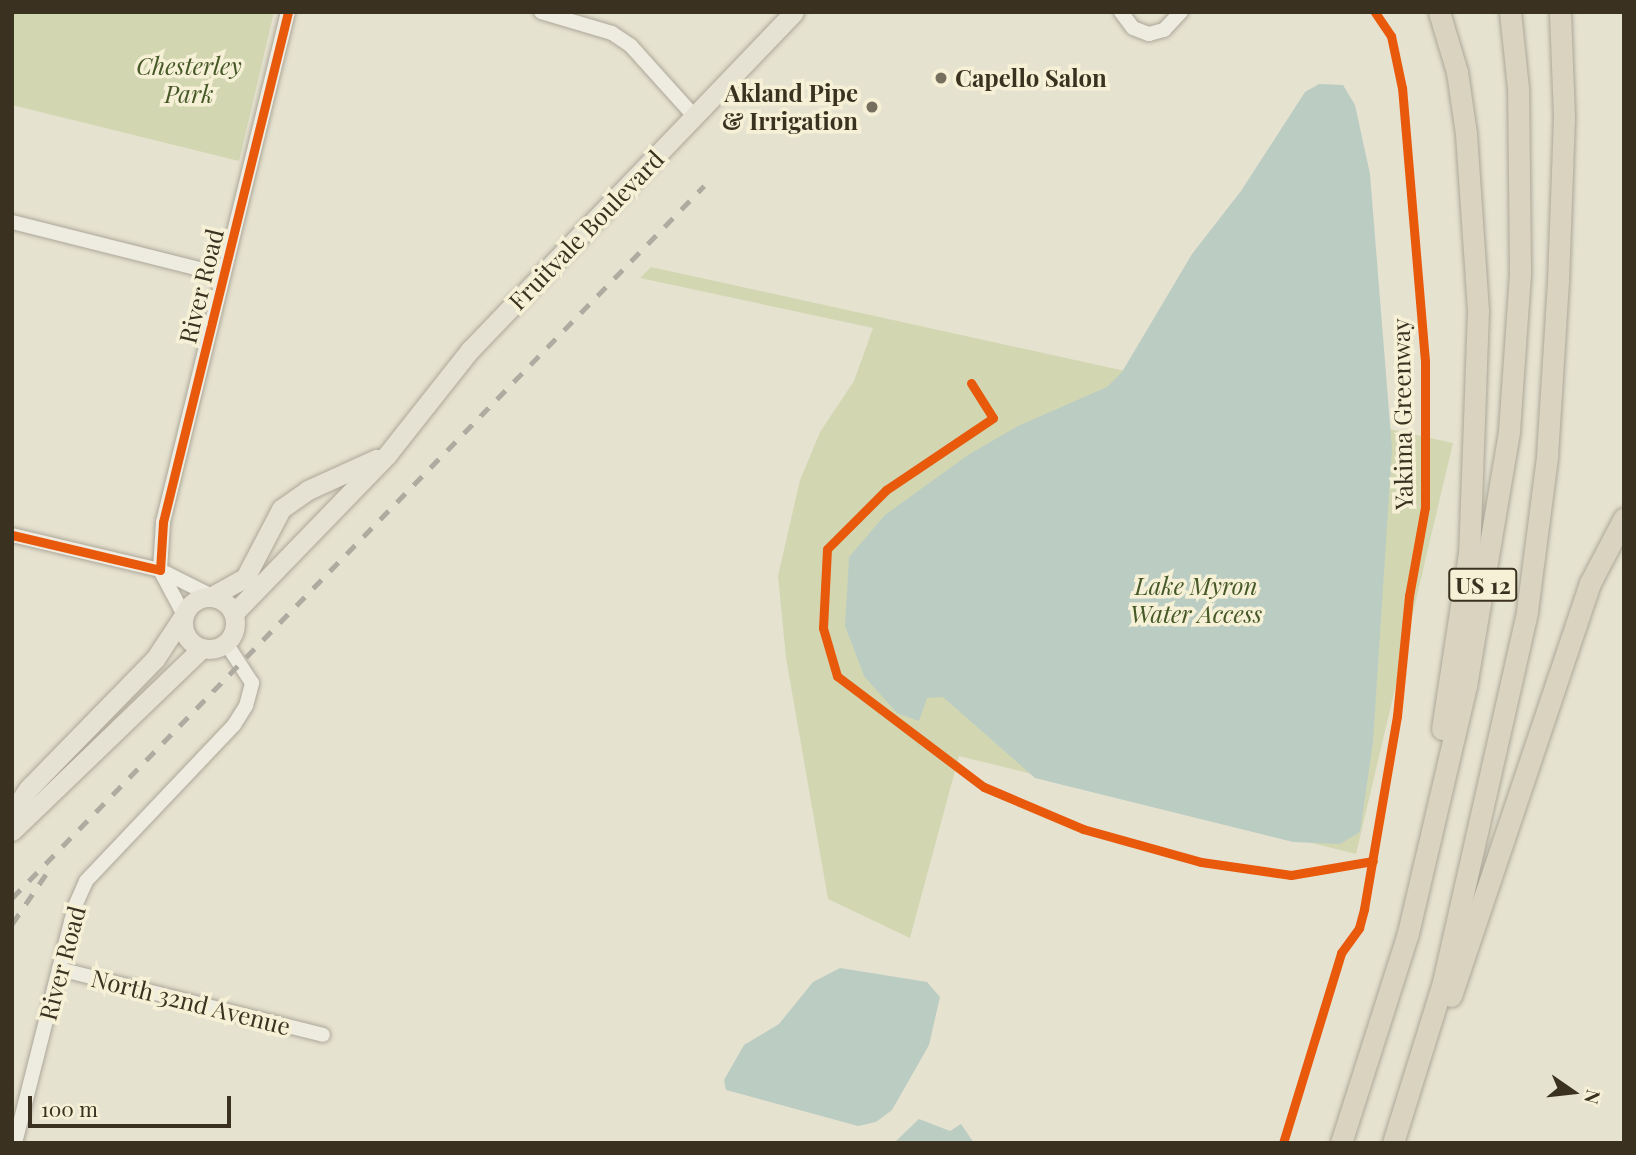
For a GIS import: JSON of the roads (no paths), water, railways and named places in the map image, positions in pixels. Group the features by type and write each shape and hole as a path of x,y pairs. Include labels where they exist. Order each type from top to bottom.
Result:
{"highway":[{"path":"1408,933 1416,865 1454,664 1468,552 1478,312 1466,134 1457,72 1439,12"},
{"name":"US 12","path":"1341,1143 1408,933 1466,686 1509,431 1520,273 1518,88 1510,12"},
{"name":"US 12","path":"1395,1137 1465,894 1527,611 1547,456 1557,294 1564,117 1560,12"},
{"path":"1395,1137 1472,944 1590,583 1624,517"}],"main road":[{"name":"Fruitvale Boulevard","path":"226,643 235,629 234,614 387,455 470,350 794,12"},
{"name":"Fruitvale Boulevard","path":"12,812 28,789 155,659 194,601 212,596 245,579 281,509 308,490 387,455"},
{"path":"212,596 225,602 234,614"},
{"path":"184,615 188,639 202,648"},
{"path":"12,831 202,648 226,643"}],"street":[{"name":"River Road","path":"160,570 163,523 288,12"},
{"path":"541,12 612,33 631,46 694,116"},
{"path":"1121,12 1133,28 1149,34 1164,30 1181,12"},
{"path":"12,222 223,275"},
{"path":"12,535 160,570 212,596"},
{"path":"160,570 184,615"},
{"name":"River Road","path":"16,1143 59,969 86,881 242,716 251,683 226,643"},
{"name":"North 32nd Avenue","path":"59,969 323,1035"}],"railway":[{"path":"12,898 704,186"},
{"path":"12,924 46,874"}],"place":[{"name":"Capello Salon","path":"941,78"},
{"name":"Akland Pipe & Irrigation","path":"872,107"}],"park label":[{"name":"Chesterley Park","path":"189,80"},
{"name":"Lake Myron Water Access","path":"1196,600"}]}
